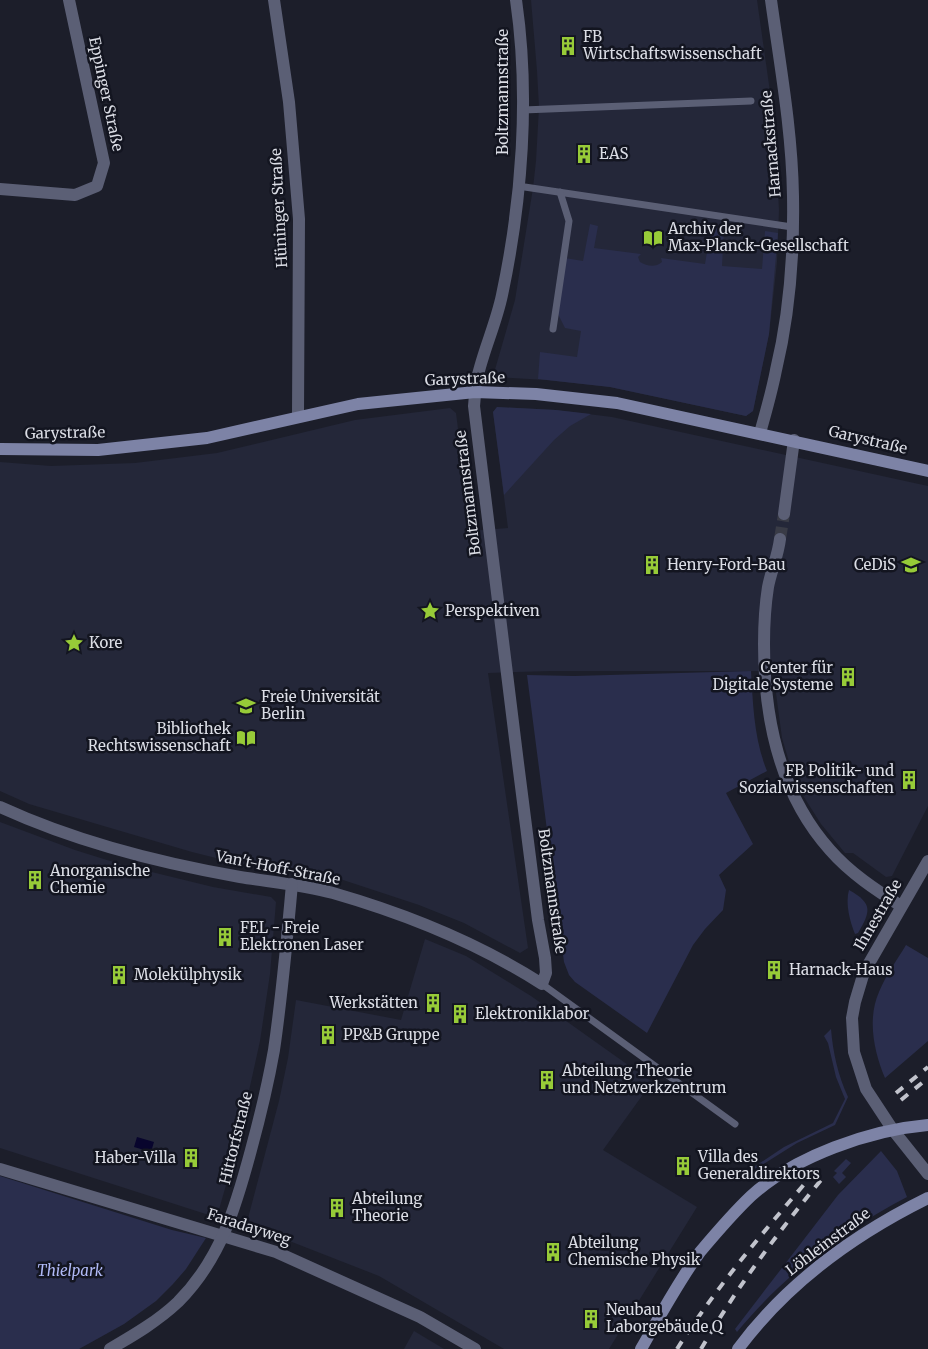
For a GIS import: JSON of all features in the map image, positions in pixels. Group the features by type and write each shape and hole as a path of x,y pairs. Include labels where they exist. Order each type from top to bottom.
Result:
{"street":[{"name":"Eppinger Straße","path":"0,189 75,195 98,186 104,163 69,0"},
{"name":"Hüninger Straße","path":"274,0 289,102 299,219 298,416"},
{"name":"Boltzmannstraße","path":"516,0 520,29 523,110 513,241 503,288 477,380 474,406 537,910 545,958 546,973 542,984"},
{"name":"Harnackstraße","path":"760,433 777,369 785,316 793,197 789,126 771,0"},
{"name":"Garystraße","path":"0,449 98,450 162,444 207,438 358,404 476,392 536,394 617,403 794,440 928,471"},
{"path":"784,514 794,440"},
{"path":"780,539 768,586 764,624 764,668 774,746 789,785 806,819 830,850 857,875 902,906"},
{"name":"Van't-Hoff-Straße","path":"0,807 126,852 239,877 292,884 332,893 423,923 487,953 542,984"},
{"name":"Ihnestraße","path":"928,861 864,972 856,995 852,1018 854,1052 866,1089 893,1130 928,1174"},
{"name":"Hittorfstraße","path":"110,1349 151,1325 178,1301 204,1270 224,1236 240,1192 262,1110 274,1051 292,884"},
{"path":"641,1349 696,1258 721,1228 753,1195 781,1175 827,1150 863,1136 928,1125"},
{"name":"Faradayweg","path":"0,1169 276,1252 330,1275 420,1318 475,1349"},
{"name":"Löhleinstraße","path":"738,1349 784,1296 815,1268 878,1225 928,1198"}],"lane":[{"path":"523,110 751,101"},
{"path":"518,186 792,227"},
{"path":"553,329 570,221 560,192"},
{"path":"542,984 735,1124"}],"shaded area":[{"path":"531,0 757,0 774,120 779,210 777,262 769,334 753,411 746,416 610,387 497,377 494,373 515,300 536,161 539,107"},
{"name":"Freie Universität Berlin","path":"497,407 556,410 612,417 928,486 928,806 892,876 886,877 853,853 845,853 821,824 802,794 790,765 782,738 773,671 551,671 488,673 528,948 520,953 464,923 419,905 340,879 236,863 192,852 29,804 0,791 0,462 51,466 135,463 217,453 355,420 450,408 456,413 471,531 508,528 493,412"},
{"path":"0,822 75,850 123,865 213,887 271,897 276,902 270,974 260,1041 236,1150 218,1213 212,1216 0,1148"},
{"path":"425,939 466,956 531,996 652,1082 603,1150 697,1207 609,1349 504,1349 379,1276 250,1227 247,1222 279,1101 288,1058 296,1000 401,1020"},
{"path":"137,1137 154,1142 151,1152 134,1147"},
{"path":"414,1331 444,1349 404,1349"}],"green space":[{"path":"590,224 598,226 594,248 641,254 638,257 640,262 651,266 662,262 661,258 705,264 711,228 724,229 722,266 762,269 765,231 778,233 769,334 753,411 746,416 610,387 538,379 540,352 577,357 581,331 565,328 557,312 565,258 583,261"},
{"path":"497,407 591,414 570,426 554,440 504,495 493,412"},
{"path":"751,671 759,747 767,771 726,793 753,844 719,875 726,890 723,910 693,945 647,1033 575,982 569,975 564,962 527,675 574,676"},
{"path":"849,890 863,900 867,909 862,926 858,933 855,934 849,912"},
{"path":"906,945 928,958 928,1041 885,1078 875,1046 873,1013 875,1002 882,986"},
{"path":"831,1029 836,1064 848,1097 835,1125 797,1143 749,1173 748,1171 784,1147 833,1123 845,1099 836,1077 828,1043 824,1036"},
{"path":"881,1151 897,1171 907,1197 860,1224 815,1256 774,1292 737,1332 735,1329 838,1195"},
{"path":"846,1159 851,1163 842,1173 846,1177 839,1184 833,1177 837,1173 834,1171"},
{"name":"Thielpark","path":"0,1176 172,1230 206,1238 186,1269 156,1301 124,1324 79,1349 0,1349"}],"tunnel":[{"path":"780,539 784,514"}],"railway":[{"path":"896,1093 928,1067"},
{"path":"901,1100 928,1078"},
{"path":"677,1349 759,1237 813,1174"},
{"path":"701,1349 758,1262 821,1180"}],"place":[{"name":"FB Wirtschaftswissenschaft","path":"568,46"},
{"name":"EAS","path":"584,154"},
{"name":"Archiv der Max-Planck-Gesellschaft","path":"653,238"},
{"name":"Henry-Ford-Bau","path":"652,565"},
{"name":"CeDiS","path":"911,565"},
{"name":"Perspektiven","path":"430,611"},
{"name":"Kore","path":"74,643"},
{"name":"Center für Digitale Systeme","path":"848,677"},
{"name":"Freie Universität Berlin","path":"246,706"},
{"name":"Bibliothek Rechtswissenschaft","path":"246,738"},
{"name":"FB Politik- und Sozialwissenschaften","path":"909,780"},
{"name":"Anorganische Chemie","path":"35,880"},
{"name":"FEL - Freie Elektronen Laser","path":"225,937"},
{"name":"Harnack-Haus","path":"774,970"},
{"name":"Molekülphysik","path":"119,975"},
{"name":"Werkstätten","path":"433,1003"},
{"name":"Elektroniklabor","path":"460,1014"},
{"name":"PP&B Gruppe","path":"328,1035"},
{"name":"Abteilung Theorie und Netzwerkzentrum","path":"547,1080"},
{"name":"Haber-Villa","path":"191,1158"},
{"name":"Villa des Generaldirektors","path":"683,1166"},
{"name":"Abteilung Theorie","path":"337,1208"},
{"name":"Abteilung Chemische Physik","path":"553,1252"},
{"name":"Neubau Laborgebäude Q","path":"591,1319"}]}
